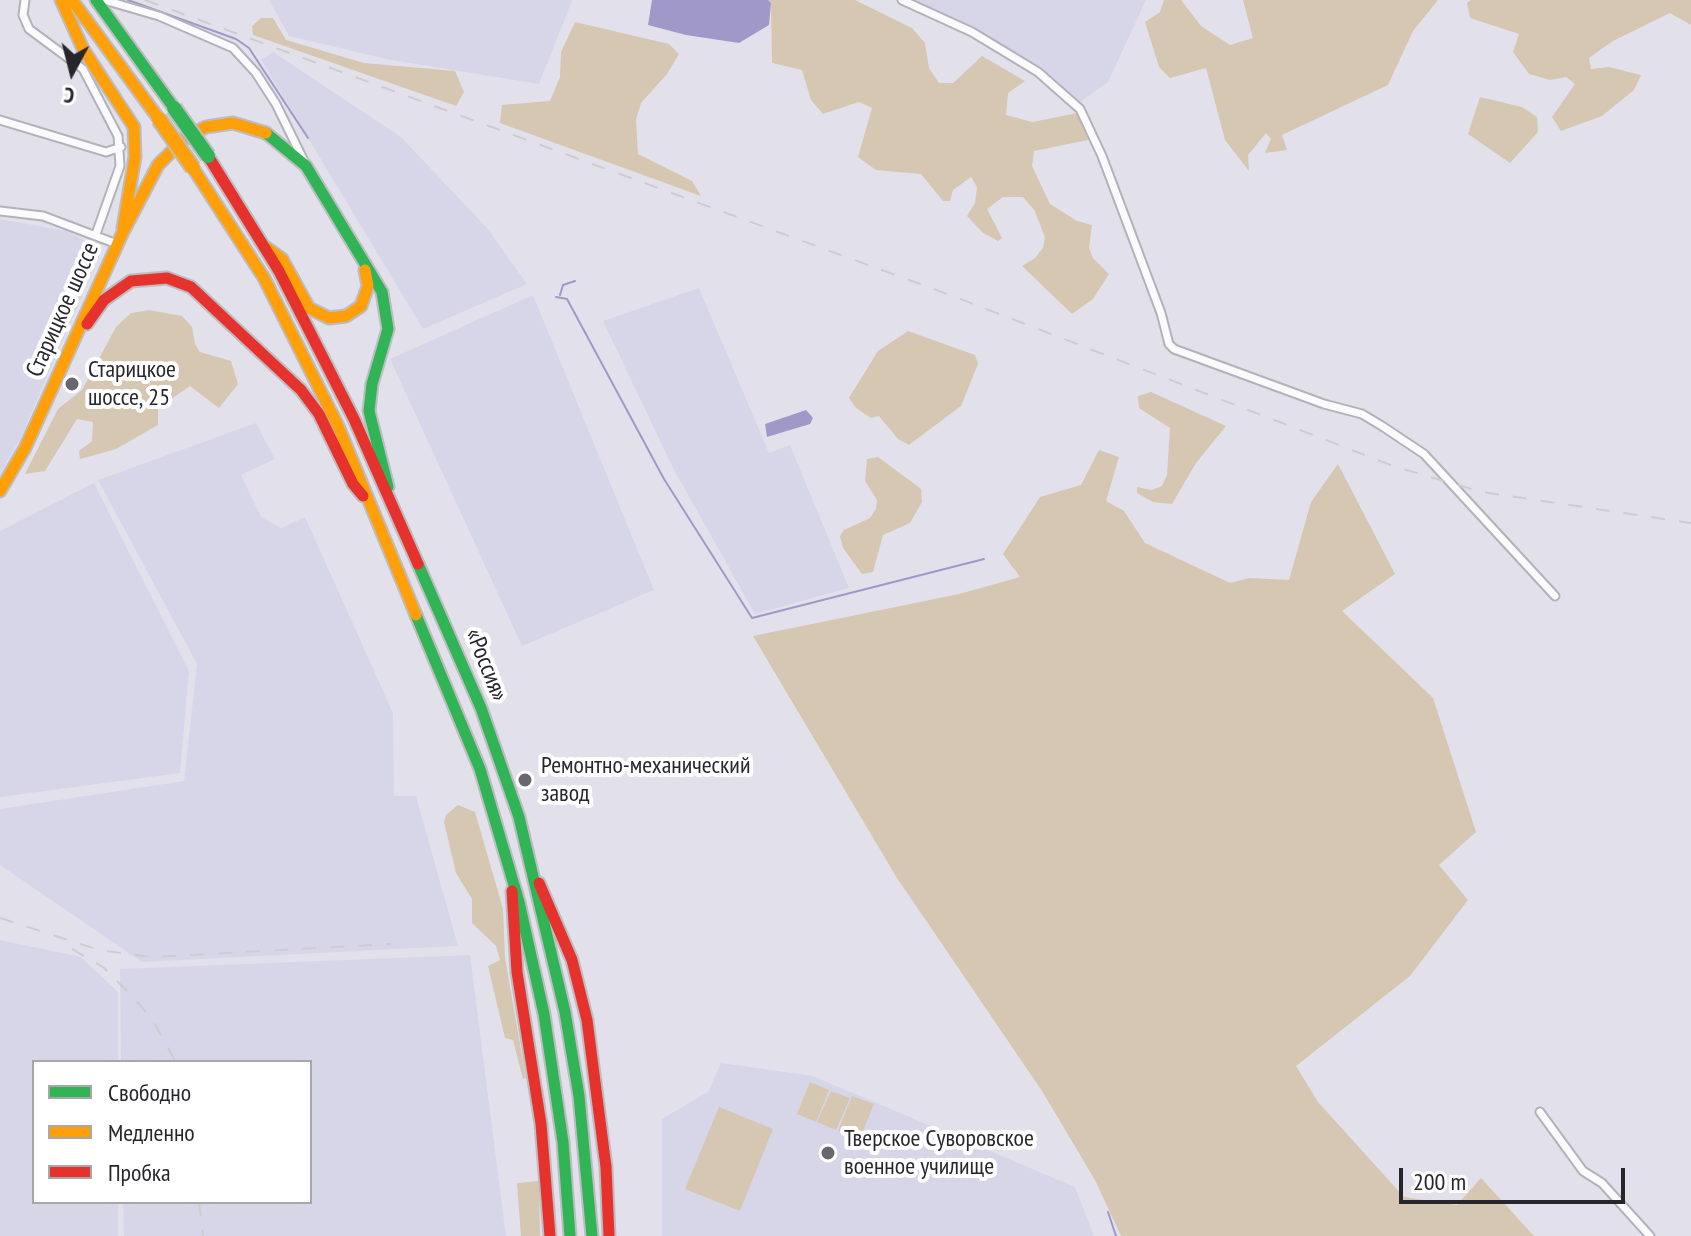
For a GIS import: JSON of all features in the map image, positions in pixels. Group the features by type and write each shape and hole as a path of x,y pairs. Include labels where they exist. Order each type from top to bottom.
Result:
{"main road":[{"path":"96,0 106,7"},
{"path":"70,5 83,49 125,109 135,133 120,238"},
{"name":"«Россия»","path":"70,5 159,119 264,278 292,331 373,509 460,715 511,873 536,975 555,1082 570,1236"},
{"name":"«Россия»","path":"106,7 265,246 354,419 481,708 532,868 562,998 576,1079 592,1236"},
{"path":"120,238 158,165 177,143 206,127 233,123 258,128 286,145 306,166 357,247 387,306 386,340 372,384 369,411 386,471 391,508"},
{"name":"Старицкое шоссе","path":"0,491 25,448 120,238"},
{"path":"265,246 282,259 309,308 335,319 357,310 368,291 367,276 357,247"},
{"path":"67,354 97,309 124,285 158,278 191,287 301,390 329,432 353,484 373,509"},
{"path":"532,868 565,942 585,1010 604,1153 609,1236"},
{"path":"511,873 517,972 541,1124 550,1236"}],"street":[{"path":"25,0 23,15 29,29 83,69 105,106 121,147 120,166 96,234"},
{"path":"902,0 940,15 1038,72 1080,109 1102,156 1161,313 1169,344 1174,349 1324,404 1362,414 1382,426 1424,454 1555,596"},
{"path":"106,7 159,16 233,48 256,73 276,104 306,166"},
{"path":"0,120 106,152 121,147"},
{"path":"0,211 43,216 96,234 120,238"},
{"path":"1540,1112 1583,1171 1602,1183 1650,1236"}],"shaded area":[{"path":"269,0 572,1 539,84 386,59 289,36"},
{"path":"652,0 768,0 771,3 769,25 739,43 686,35 648,25"},
{"path":"768,0 855,0 912,28 925,43 929,68 939,83 953,83 982,56 1025,81 1008,93 1006,115 1032,122 1078,113 1088,140 1034,151 1032,166 1050,204 1077,221 1092,225 1089,248 1093,258 1109,274 1093,299 1072,314 1022,266 1035,258 1043,248 1045,238 1035,211 1023,197 1003,197 987,209 1002,238 998,241 983,233 967,216 975,203 977,187 971,177 953,190 950,201 943,201 921,174 876,170 858,157 872,108 859,102 823,114 811,100 802,70 772,63 771,3"},
{"path":"911,0 1146,0 1108,82 1080,102 1042,68 974,29"},
{"path":"1164,0 1181,0 1201,26 1230,45 1253,38 1243,0 1438,0 1413,31 1388,85 1282,135 1287,150 1265,153 1271,139 1266,133 1248,155 1249,171 1225,140 1206,68 1170,78 1159,67 1145,22 1160,12"},
{"path":"1471,0 1691,0 1691,25 1670,13 1613,41 1589,58 1591,69 1609,67 1641,75 1634,90 1602,116 1561,131 1552,117 1575,84 1566,77 1550,80 1529,74 1513,52 1519,34 1470,18 1467,3"},
{"path":"261,18 273,18 286,40 364,63 455,71 464,92 456,106 253,35 252,26"},
{"path":"575,22 669,44 679,54 667,74 641,103 636,119 638,154 692,181 701,196 500,123 502,105 550,101 560,77 561,52"},
{"path":"273,52 401,137 487,228 527,284 423,329 261,60"},
{"path":"1480,97 1522,107 1537,117 1538,132 1510,163 1468,134"},
{"path":"0,219 67,231 102,250 21,437 0,474"},
{"path":"699,288 769,453 790,445 849,588 755,614 673,468 603,321"},
{"path":"533,295 654,590 522,646 390,359"},
{"path":"149,310 182,316 192,327 200,352 231,361 238,384 219,408 190,386 158,408 158,425 116,449 80,459 79,451 92,441 93,422 77,419 45,471 25,474 58,409 82,390 116,327 131,313"},
{"path":"908,331 975,355 978,364 961,406 909,445 898,439 879,416 871,418 856,408 849,398 878,351"},
{"path":"1151,392 1226,426 1196,463 1172,504 1153,502 1137,493 1137,487 1152,490 1162,486 1167,475 1170,428 1139,408 1138,396"},
{"path":"806,410 813,418 810,424 767,437 765,424"},
{"path":"256,423 275,459 241,475 261,517 281,528 305,517 393,713 394,796 416,796 458,946 142,962 0,865 0,809 184,781 197,664 98,480"},
{"path":"1099,450 1119,457 1106,501 1124,511 1145,543 1230,583 1249,578 1289,580 1311,502 1338,464 1395,574 1342,611 1433,698 1476,832 1439,865 1468,900 1410,976 1296,1066 1318,1102 1404,1197 1457,1205 1481,1178 1534,1236 1121,1236 1095,1180 1042,1091 897,878 753,636 959,594 1020,577 1003,554 1040,497 1081,485"},
{"path":"878,457 921,489 922,502 910,523 883,535 873,572 862,574 843,548 840,536 844,530 870,518 876,509 877,500 865,481 867,459"},
{"path":"94,483 189,671 180,773 0,797 0,531"},
{"path":"458,805 475,812 503,909 505,958 526,1078 523,1079 513,1040 505,1038 488,966 500,960 496,946 472,923 472,899 456,873 444,822 446,815"},
{"path":"0,940 81,957 118,992 118,1060 32,1060 32,1204 118,1204 118,1236 0,1236"},
{"path":"470,955 506,1236 124,1236 123,1204 312,1204 312,1060 121,1060 120,969"},
{"name":"Тверское Суворовское военное училище","path":"721,1063 813,1076 1075,1187 1094,1236 662,1236 662,1119 708,1092"},
{"path":"810,1082 829,1090 816,1122 797,1114"},
{"path":"831,1091 850,1098 836,1130 817,1122"},
{"path":"852,1096 874,1104 859,1140 838,1131"},
{"path":"719,1107 773,1129 740,1211 685,1189"},
{"path":"539,1181 540,1236 521,1236 517,1183"}],"waterway":[{"path":"128,0 236,39 249,48 308,138"},
{"path":"560,295 563,285 575,281"},
{"path":"556,297 567,299 664,479 752,618 984,559"},
{"path":"1108,1212 1116,1236"}],"railway":[{"path":"145,0 950,295 1396,467 1482,492 1691,523"},
{"path":"0,918 99,950 152,957 391,944"},
{"path":"72,949 103,967 136,1000 153,1021 175,1060"},
{"path":"199,1204 203,1236"}],"traffic: fast":[{"path":"96,0 174,108"},
{"path":"174,108 208,156"},
{"path":"266,133 306,166 382,292 388,329 372,384 369,411 388,487"},
{"path":"418,564 481,708 519,817 565,1012 579,1096 592,1236"},
{"path":"416,615 480,769 519,902 544,1014 563,1142 570,1236"}],"traffic: slow":[{"path":"61,0 83,49 134,127 135,157 123,228"},
{"path":"72,0 159,119"},
{"path":"159,119 193,168"},
{"path":"0,491 25,448 123,232 158,165 186,137 206,127 233,123 266,133"},
{"path":"193,168 264,278 338,426 416,615"},
{"path":"267,248 282,259 309,308 329,318 346,316 361,306 368,286 365,270"}],"traffic: jam":[{"path":"208,156 279,271 354,419 418,564"},
{"path":"87,324 104,300 131,281 167,278 191,287 301,390 319,414 353,484 363,496"},
{"path":"539,883 572,960 587,1020 606,1167 609,1236"},
{"path":"512,891 517,972 541,1124 550,1236"}],"place":[{"name":"Старицкое шоссе, 25","path":"72,384"},
{"name":"Ремонтно-механический завод","path":"525,780"},
{"name":"Тверское Суворовское военное училище","path":"828,1153"}]}
